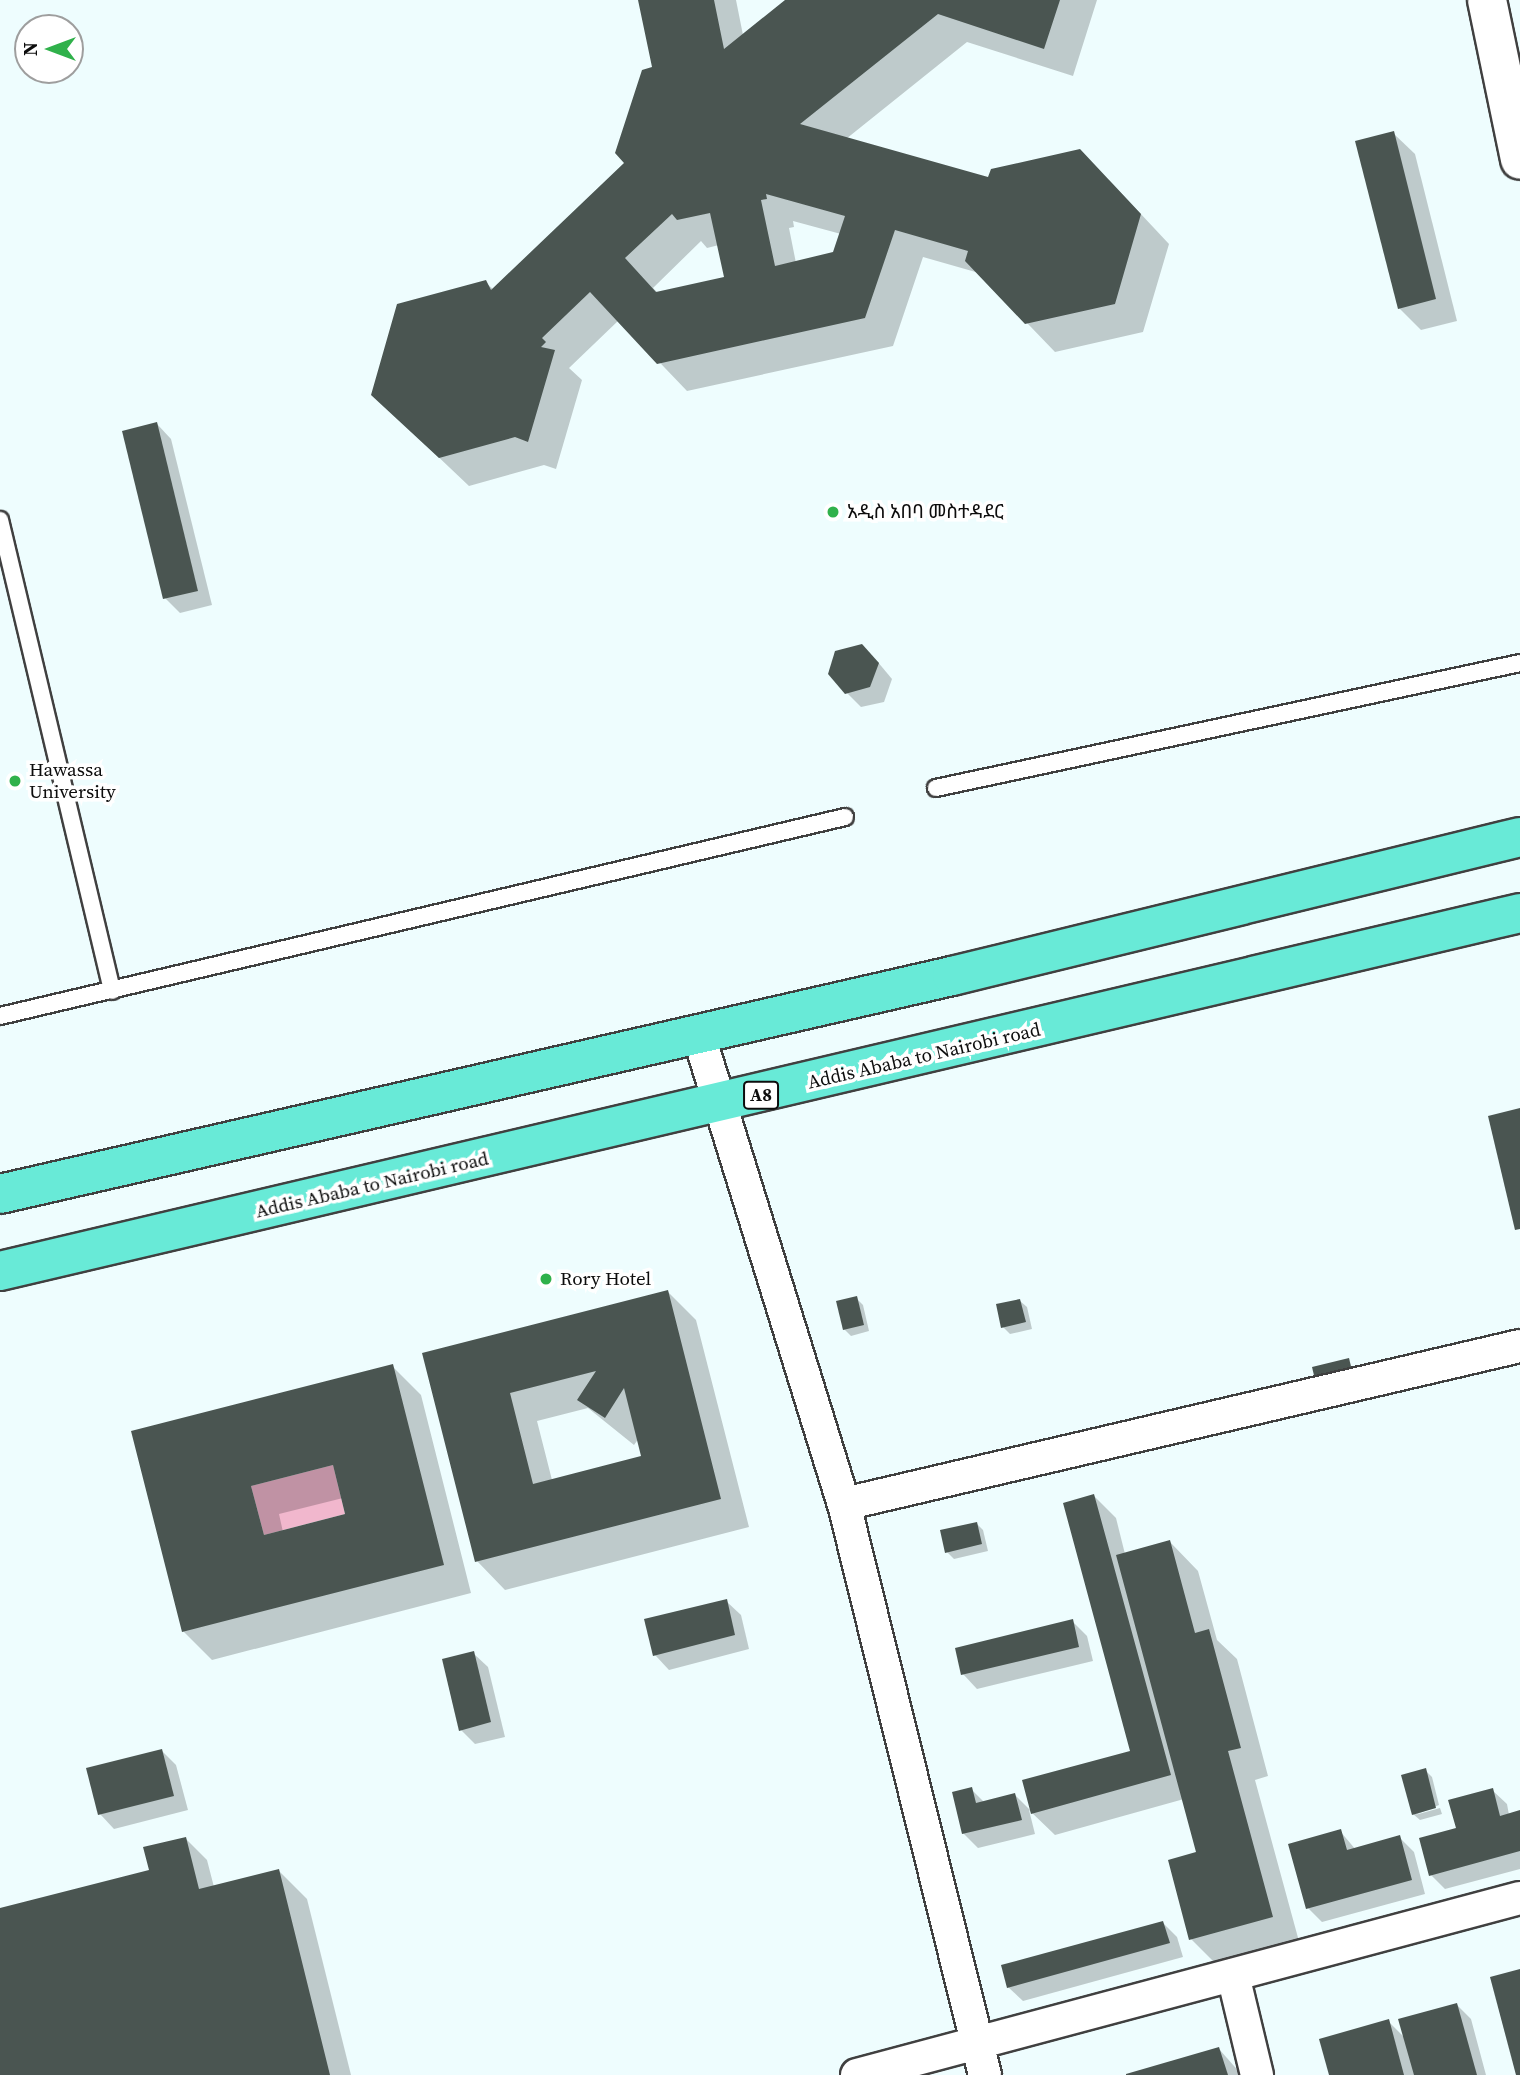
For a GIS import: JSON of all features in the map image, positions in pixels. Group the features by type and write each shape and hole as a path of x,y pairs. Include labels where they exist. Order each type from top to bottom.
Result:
{"highway":[{"path":"0,1194 698,1033 1520,837"},
{"name":"Addis Ababa to Nairobi road","path":"0,1271 720,1105 1520,914"}],"street":[{"path":"1488,0 1520,160"},
{"path":"698,1033 844,1504 985,2075"},
{"path":"844,1504 1520,1346"},
{"path":"857,2075 1520,1898"},
{"path":"1233,1975 1257,2075"}],"lane":[{"path":"0,520 112,991"},
{"path":"936,788 1520,663"},
{"path":"0,1016 845,817"}],"shaded area":[{"path":"333,1465 345,1514 264,1535 251,1486"}],"building":[{"path":"638,0 714,0 724,49 785,0 1060,0 1044,49 938,14 800,124 988,177 991,169 1080,149 1141,214 1115,304 1025,324 965,261 968,251 895,230 865,318 657,364 590,292 542,338 546,342 541,347 555,350 528,442 515,437 439,458 371,395 397,304 486,280 491,290 624,163 615,153 642,70 652,67","holes":["766,194 845,216 833,252 775,266 761,200 767,199","710,213 724,277 656,292 625,258 672,214 677,220"]},
{"path":"1394,131 1436,299 1398,309 1355,141"},
{"path":"157,422 198,591 163,599 122,431"},
{"path":"862,644 879,663 870,687 845,694 828,674 835,651"},
{"path":"1520,1108 1520,1229 1515,1230 1488,1116"},
{"path":"668,1290 721,1499 475,1562 422,1353","holes":["596,1371 577,1400 605,1418 624,1388 641,1456 533,1484 510,1393"]},
{"path":"857,1296 864,1325 843,1330 836,1301"},
{"path":"1020,1299 1026,1322 1001,1328 996,1304"},
{"path":"1349,1358 1354,1379 1317,1388 1312,1367"},
{"path":"393,1364 444,1565 182,1632 131,1431","holes":["333,1465 345,1514 264,1535 251,1486"]},
{"path":"1094,1494 1171,1775 1031,1814 1022,1780 1130,1751 1063,1503"},
{"path":"977,1522 982,1544 945,1553 940,1530"},
{"path":"1170,1540 1195,1633 1209,1629 1241,1748 1228,1751 1273,1917 1189,1940 1168,1860 1196,1852 1116,1555"},
{"path":"727,1599 735,1635 653,1656 644,1619"},
{"path":"1073,1619 1079,1647 961,1675 955,1648"},
{"path":"474,1651 491,1722 459,1731 442,1659"},
{"path":"162,1749 174,1796 98,1815 86,1768"},
{"path":"1426,1768 1436,1808 1412,1815 1401,1775"},
{"path":"972,1787 976,1803 1015,1793 1022,1820 962,1834 952,1792"},
{"path":"1493,1788 1500,1816 1520,1810 1520,1851 1429,1876 1419,1838 1456,1828 1448,1800"},
{"path":"1341,1829 1347,1850 1400,1835 1412,1880 1306,1909 1288,1844"},
{"path":"186,1837 199,1889 279,1869 330,2075 0,2075 0,1908 149,1870 143,1847"},
{"path":"1163,1921 1170,1943 1007,1988 1001,1965"},
{"path":"1520,1969 1520,2075 1516,2075 1490,1977"},
{"path":"1457,2003 1477,2075 1414,2075 1398,2019"},
{"path":"1389,2019 1404,2075 1329,2075 1319,2039"},
{"path":"1219,2047 1228,2075 1126,2075 1126,2074"}],"place":[{"name":"አዲስ አበባ መስተዳደር","path":"833,512"},
{"name":"Hawassa University","path":"15,781"},
{"name":"Rory Hotel","path":"546,1279"}]}
